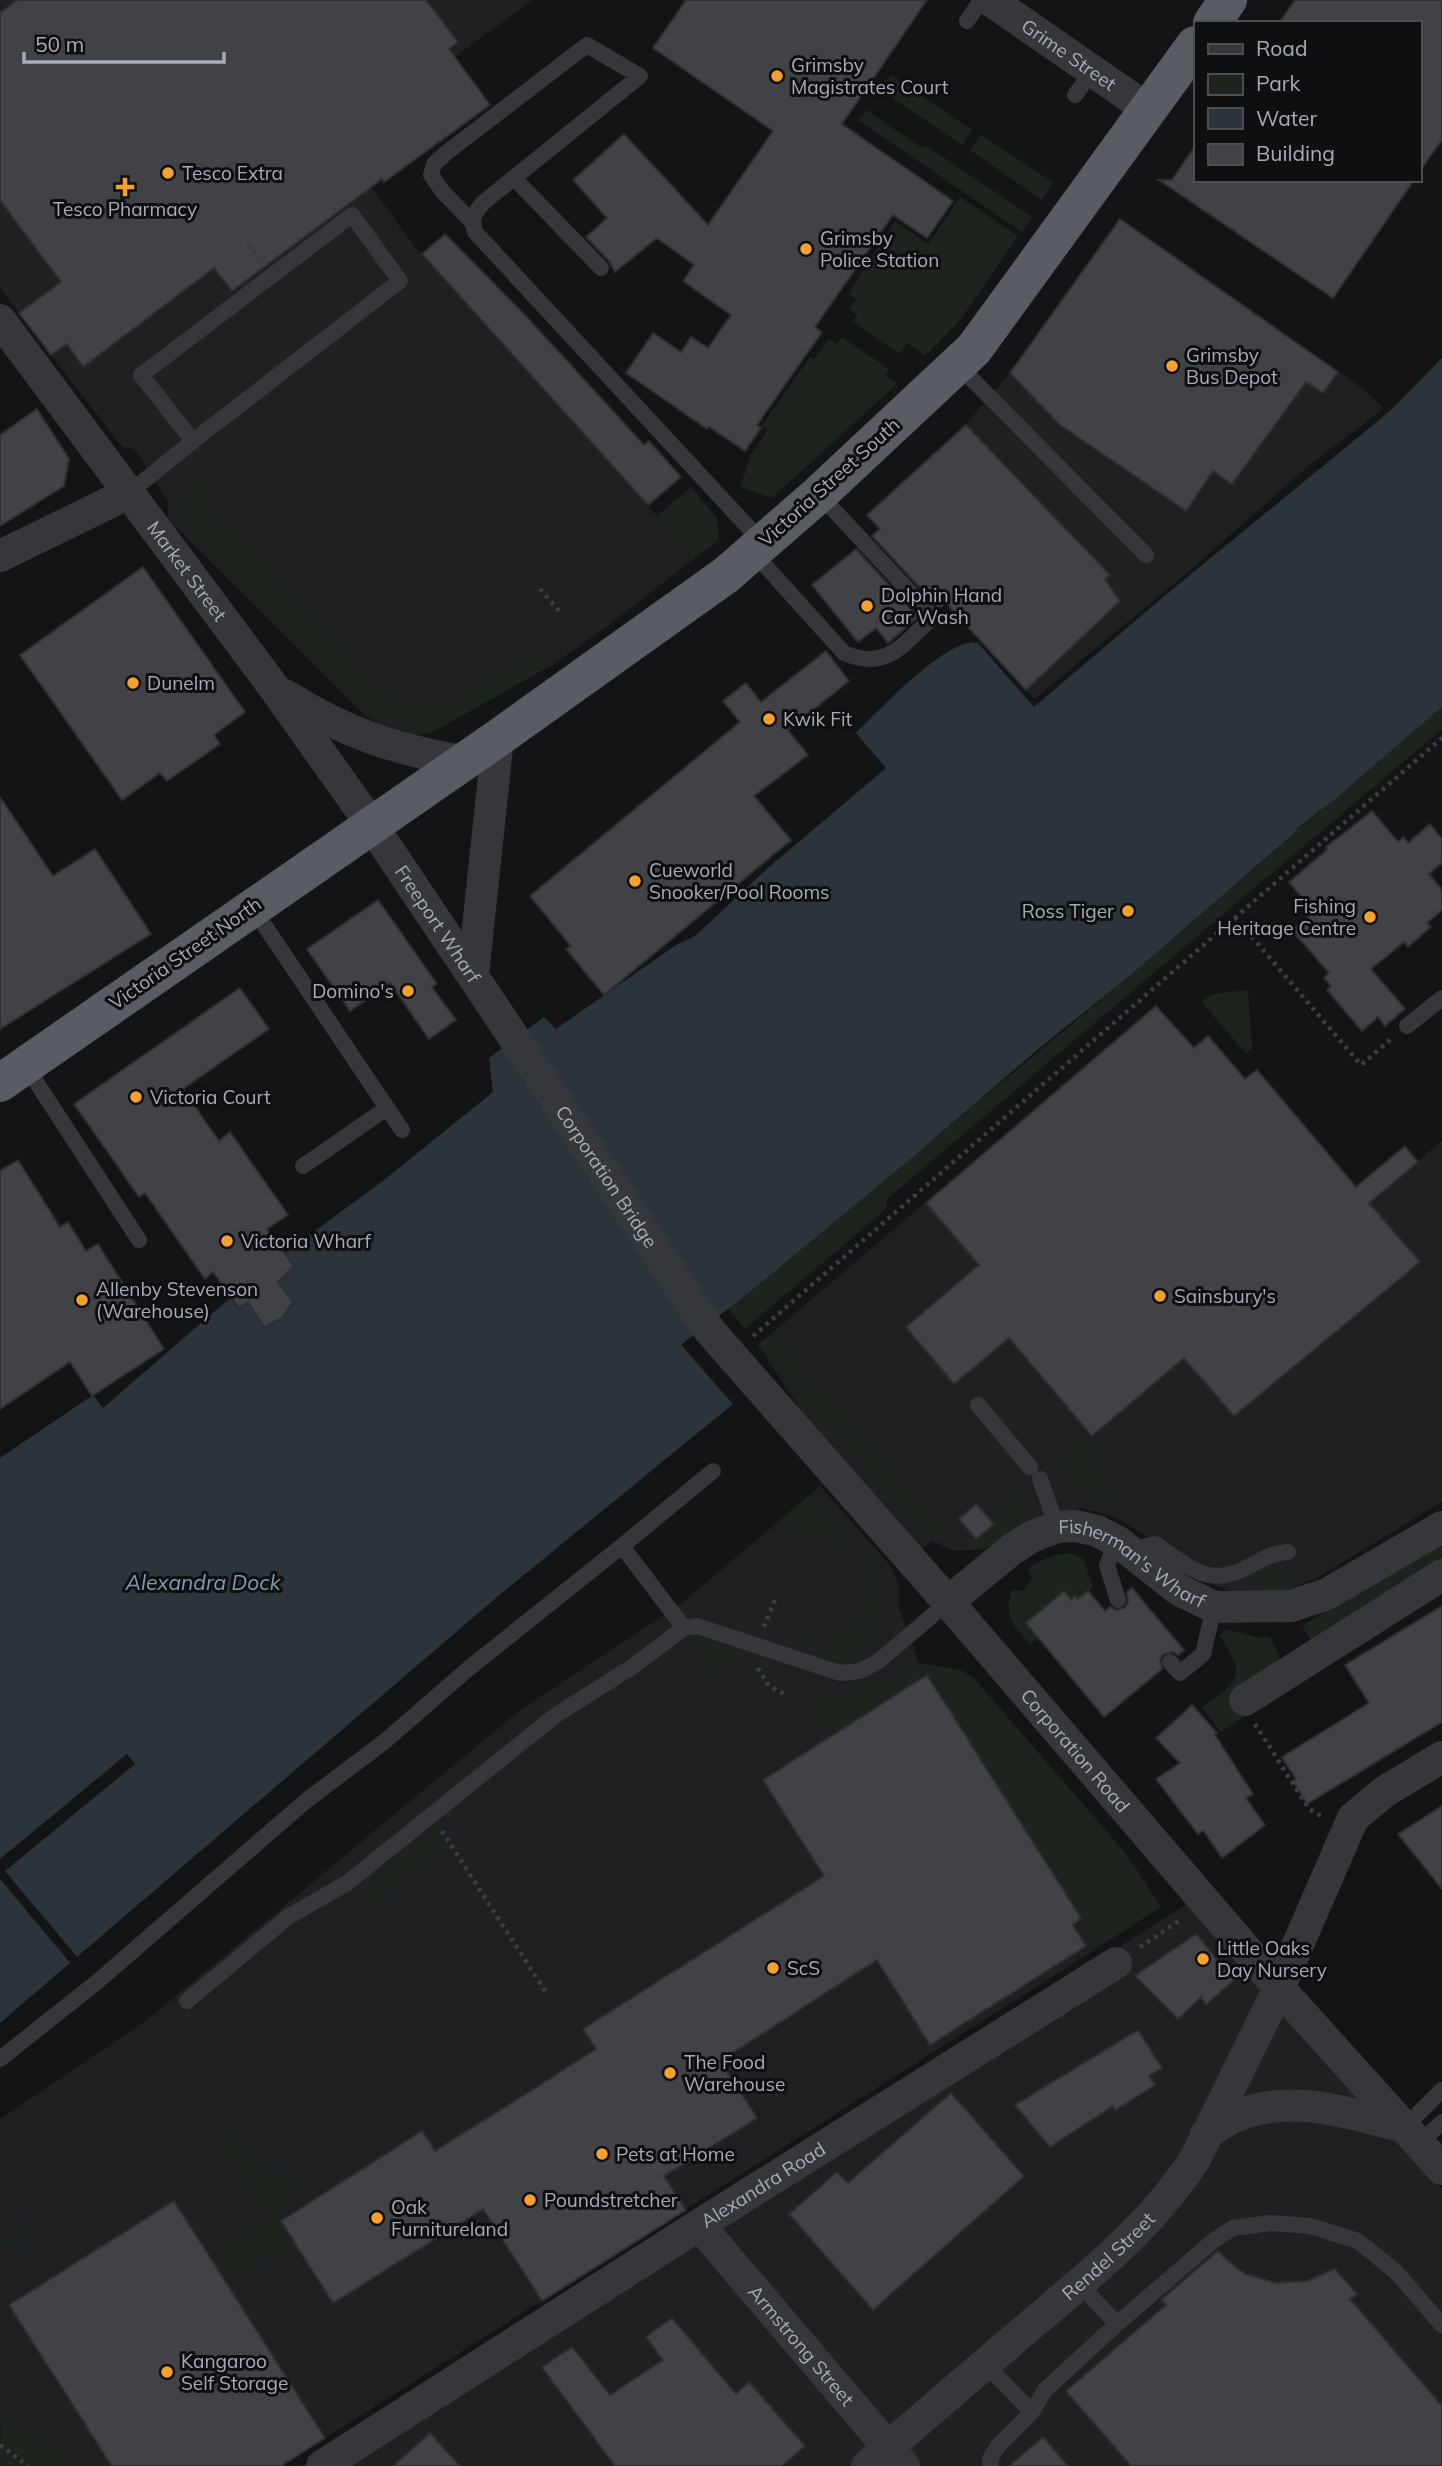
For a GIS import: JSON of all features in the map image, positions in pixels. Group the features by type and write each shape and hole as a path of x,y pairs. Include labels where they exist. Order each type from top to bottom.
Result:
{"highway":[{"path":"1213,21 1228,0"},
{"name":"Victoria Street South","path":"371,824 498,738 726,575 974,349 1194,46"},
{"name":"Victoria Street North","path":"13,1074 371,824"}],"street":[{"name":"Grime Street","path":"998,9 1084,83 1149,110"},
{"name":"Market Street","path":"0,320 275,689 371,824"},
{"path":"0,556 128,493"},
{"path":"275,689 318,716 364,737 412,753 462,761"},
{"path":"473,975 498,738"},
{"name":"Freeport Wharf","path":"371,824 505,1022"},
{"name":"Corporation Bridge","path":"505,1022 710,1331"},
{"name":"Corporation Road","path":"710,1331 948,1602 1279,1988 1422,2131 1442,2169"},
{"name":"Fisherman's Wharf","path":"948,1602 1011,1550 1031,1537 1057,1527 1076,1526 1097,1531 1123,1545 1179,1590 1214,1607 1291,1606 1327,1594 1442,1527"},
{"path":"1245,1700 1442,1575"},
{"path":"1279,1988 1353,1818 1384,1792 1442,1757"},
{"name":"Alexandra Road","path":"322,2466 1116,1963"},
{"name":"Rendel Street","path":"886,2460 985,2364 1079,2284 1141,2226 1181,2182 1196,2157 1279,1988"},
{"path":"1206,2134 1236,2116 1254,2110 1297,2105 1319,2107 1422,2131"},
{"name":"Armstrong Street","path":"699,2225 886,2460"}],"lane":[{"path":"981,0 998,9"},
{"path":"472,222 474,213 484,202 640,76 587,45 446,153 434,164 431,175 443,192 472,222 475,232 757,547 844,653 862,661 888,657 933,617 818,494"},
{"path":"514,178 601,268"},
{"path":"128,493 400,281 352,215 141,376 193,441"},
{"path":"957,364 1146,555"},
{"path":"252,907 402,1130"},
{"path":"1407,1026 1442,998"},
{"path":"13,1074 139,1240"},
{"path":"303,1166 387,1108"},
{"path":"978,1405 1035,1473 1057,1527"},
{"path":"0,2059 97,1982 307,1800 384,1742 468,1669 713,1471"},
{"path":"1118,1600 1107,1565 1123,1545 1155,1544 1205,1576 1220,1578 1235,1574 1274,1553 1289,1552"},
{"path":"622,1546 684,1628"},
{"path":"187,2001 288,1917 347,1883 556,1715 632,1667 684,1628 697,1626 840,1673 860,1671 879,1661 948,1602"},
{"path":"1170,1662 1180,1673 1203,1654 1214,1607"},
{"path":"1422,2131 1442,2090"},
{"path":"991,2466 990,2459 998,2445 1032,2412 1045,2390 1213,2241 1233,2228 1271,2223 1310,2226 1358,2241 1396,2272 1442,2325"},
{"path":"1079,2284 1117,2324"},
{"path":"985,2364 1032,2412"}],"path":[{"path":"540,589 561,612"},
{"path":"730,1355 1442,738"},
{"path":"1235,917 1361,1065 1407,1026"},
{"path":"1245,1700 1251,1717 1309,1810 1348,1830"},
{"path":"431,1817 547,1994"},
{"path":"1116,1963 1205,1904"},
{"path":"0,2445 28,2466"}],"shaded area":[{"path":"0,0 532,0 339,142 414,246 695,558 554,664 431,733 410,736 385,728 364,715 168,519 168,501 134,449 123,447 119,443 0,288"},
{"path":"1120,219 1362,388 1384,408 1312,463 1181,578 1034,699 867,515 968,422 1010,373"},
{"path":"1156,1006 1193,1048 1208,1036 1245,1079 1257,1070 1356,1187 1405,1146 1418,1161 1442,1141 1442,1502 1315,1579 1266,1597 1229,1591 1205,1581 1142,1533 1113,1516 1081,1508 1054,1514 984,1549 954,1551 932,1541 902,1564 758,1345"},
{"path":"820,1486 890,1565 899,1586 899,1608 919,1663 1099,1947 281,2466 55,2466 0,2423 0,2119 143,2023 519,1711 682,1603"},
{"path":"1193,1900 1442,2188 1442,2466 302,2466"}],"green space":[{"path":"891,75 972,130 962,145 881,90"},
{"path":"866,110 922,148 925,145 1032,217 1022,232 858,120"},
{"path":"981,135 1054,183 1042,200 970,150"},
{"path":"960,197 1018,236 961,319 925,356 908,343 899,354 853,321 857,315 849,309 856,299 848,294 895,221 928,244"},
{"path":"842,337 889,369 886,375 897,384 772,498 740,487 751,454 768,430 762,425 810,357 814,359 829,338 837,344"},
{"path":"209,479 215,485 202,498 376,690 393,702 418,709 449,706 551,649 553,664 431,733 406,729 384,720 369,711 177,522 178,500 198,482"},
{"path":"691,487 717,518 719,540 695,558 657,516"},
{"path":"1442,707 1442,729 887,1199 886,1209 745,1329 728,1309 1132,974"},
{"path":"1248,990 1252,1049 1246,1054 1202,1002 1212,994"},
{"path":"771,1334 942,1533 932,1541 927,1539 758,1345"},
{"path":"1092,1436 1107,1454 1094,1466 1132,1511 1056,1466"},
{"path":"1023,1494 1030,1503 1021,1528 984,1549 976,1539 994,1524 991,1520"},
{"path":"809,1495 852,1544 778,1523"},
{"path":"1442,1539 1442,1566 1314,1645 1302,1626"},
{"path":"1069,1553 1083,1558 1093,1587 1078,1599 1075,1596 1071,1600 1064,1591 1039,1638 1030,1644 1009,1614 1011,1590 1023,1591 1032,1579 1028,1568 1048,1558"},
{"path":"862,1555 880,1578 883,1596 875,1627 862,1646 841,1660 768,1636 770,1632 826,1650 832,1633 849,1638 873,1575 859,1569"},
{"path":"1276,1560 1288,1568 1298,1586 1276,1594 1257,1588 1249,1575"},
{"path":"1227,1629 1255,1637 1270,1637 1279,1655 1279,1665 1247,1715 1221,1732 1202,1708 1225,1690 1235,1676 1234,1660 1219,1635"},
{"path":"697,1636 747,1654 745,1661 765,1693 774,1698 767,1707 733,1654 700,1673 697,1670 705,1664 691,1642 679,1648 678,1646"},
{"path":"919,1663 958,1669 972,1676 1128,1856 1161,1907 1099,1947 927,1675 831,1736 813,1708 841,1692 864,1689"},
{"path":"433,1829 443,1845 402,1875 404,1881 372,1903 368,1893 375,1879"},
{"path":"239,2131 270,2179 288,2168 300,2187 267,2208 223,2141"},
{"path":"0,2205 19,2234 35,2225 27,2239 3,2252 0,2247 14,2238 0,2216"},
{"path":"277,2215 293,2239 236,2275 221,2253"},
{"path":"1,2405 24,2441 36,2434 46,2450 56,2446 68,2466 0,2466"}],"water":[{"name":"Alexandra Dock","path":"1442,358 1442,707 1334,800 1296,829 1297,831 1132,974 1042,1046 746,1295 681,1345 733,1404 497,1597 0,2023 0,1458 93,1395 103,1408 230,1298 239,1308 248,1302 292,1302 278,1282 294,1266 285,1253 384,1180 493,1092 489,1058 544,1017 556,1029 676,945 695,936 768,868 886,768 856,733 932,662 965,644 978,643 1034,707 1390,411"}],"pier":[{"path":"127,1754 135,1764 5,1871 78,1958 71,1964 0,1879 0,1859"}],"building":[{"name":"Tesco Extra","path":"17,0 426,0 458,42 449,49 490,105 384,182 382,179 232,291 214,268 83,367 67,344 51,355 19,313 61,282 0,200 0,13"},
{"path":"686,0 927,0 842,124 953,201 927,238 893,215 815,327 822,332 757,425 761,428 745,451 709,427 707,429 626,373 653,333 681,352 691,337 708,348 731,315 683,281 694,265 657,238 615,272 609,261 586,237 607,218 573,180 624,134 708,225 773,131 653,48"},
{"path":"1295,0 1442,0 1442,140 1421,169 1421,21 1280,21"},
{"path":"1194,147 1194,182 1413,182 1333,298 1159,180 1172,180"},
{"name":"Grimsby Bus Depot","path":"1120,219 1338,372 1323,393 1306,382 1232,484 1213,471 1186,511 1059,424 1010,373"},
{"path":"445,234 525,315 644,445 649,441 681,477 648,505 422,254"},
{"path":"37,409 69,459 64,486 0,526 0,435"},
{"path":"966,425 1110,575 1105,579 1120,601 1026,690 946,603 939,608 872,536 880,529 867,515"},
{"name":"Dolphin Hand Car Wash","path":"856,549 918,617 888,643 876,628 858,642 812,585"},
{"name":"Dunelm","path":"143,567 245,712 214,735 220,744 167,781 160,773 122,800 20,655"},
{"path":"826,651 849,681 788,730 808,755 754,796 791,840 604,995 566,949 571,946 530,896 740,722 723,701 746,683 761,702"},
{"path":"0,797 53,876 95,849 151,934 0,1029"},
{"name":"Fishing Heritage Centre","path":"1372,811 1398,842 1403,837 1408,843 1430,824 1442,839 1442,863 1429,874 1442,890 1442,910 1427,923 1431,927 1408,947 1404,942 1371,969 1405,1009 1385,1026 1378,1017 1362,1031 1327,990 1331,986 1324,978 1329,973 1292,930 1314,912 1289,882 1327,850 1326,847"},
{"path":"378,900 437,984 432,987 456,1020 429,1039 390,983 350,1011 307,949"},
{"path":"240,988 269,1029 183,1089 219,1141 230,1132 288,1215 267,1229 294,1266 278,1282 293,1302 282,1318 264,1327 248,1302 239,1308 213,1272 205,1279 145,1193 139,1197 74,1104"},
{"name":"Sainsbury's","path":"1156,1006 1194,1048 1208,1036 1245,1079 1257,1070 1356,1187 1405,1146 1418,1162 1369,1203 1420,1262 1234,1416 1184,1358 1092,1436 1009,1338 954,1384 906,1327 979,1265 926,1203"},
{"name":"Allenby Stevenson (Warehouse)","path":"18,1160 60,1227 68,1222 86,1251 98,1244 164,1349 92,1396 70,1362 0,1409 0,1171"},
{"path":"976,1504 994,1524 976,1539 959,1519"},
{"path":"1132,1588 1184,1650 1178,1655 1173,1652 1164,1654 1160,1659 1162,1669 1104,1717 1026,1623 1064,1591 1071,1600 1075,1596 1078,1599 1088,1591 1105,1611 1110,1607 1116,1610 1125,1608 1128,1602 1127,1592"},
{"path":"1442,1606 1442,1722 1307,1804 1282,1757 1369,1703 1345,1665"},
{"path":"927,1675 1081,1918 1073,1925 1086,1946 930,2045 877,1960 720,2061 757,2118 664,2176 686,2210 542,2301 483,2209 333,2303 281,2221 422,2131 435,2151 518,2099 596,2049 583,2029 824,1876 763,1780"},
{"path":"1192,1705 1217,1733 1215,1735 1253,1794 1246,1798 1265,1825 1222,1858 1203,1830 1198,1834 1156,1779 1180,1763 1156,1738"},
{"path":"1442,1806 1442,1889 1398,1834"},
{"path":"1196,1934 1234,1980 1206,2005 1201,1997 1178,2019 1135,1976"},
{"path":"1138,2030 1162,2068 1149,2076 1155,2085 1115,2110 1113,2106 1050,2147 1015,2105"},
{"path":"951,2093 1024,2176 873,2310 789,2214 837,2172 848,2183"},
{"name":"Kangaroo Self Storage","path":"174,2201 325,2438 281,2466 112,2466 9,2305"},
{"path":"1218,2251 1246,2274 1276,2283 1307,2281 1335,2269 1357,2294 1350,2299 1442,2406 1442,2466 1131,2466 1066,2391 1166,2305 1161,2300"},
{"path":"672,2318 736,2394 749,2382 805,2446 782,2466 615,2466 542,2367 572,2347 610,2395 663,2360 646,2337"},
{"path":"430,2433 460,2466 393,2466"},
{"path":"1043,2437 1068,2466 1009,2466"}],"place":[{"name":"Grimsby Magistrates Court","path":"777,76"},
{"name":"Tesco Extra","path":"168,173"},
{"name":"Tesco Pharmacy","path":"125,187"},
{"name":"Grimsby Police Station","path":"806,249"},
{"name":"Grimsby Bus Depot","path":"1172,366"},
{"name":"Dolphin Hand Car Wash","path":"867,606"},
{"name":"Dunelm","path":"133,683"},
{"name":"Kwik Fit","path":"769,719"},
{"name":"Cueworld Snooker/Pool Rooms","path":"635,881"},
{"name":"Ross Tiger","path":"1128,911"},
{"name":"Fishing Heritage Centre","path":"1370,917"},
{"name":"Domino's","path":"408,991"},
{"name":"Victoria Court","path":"136,1097"},
{"name":"Victoria Wharf","path":"227,1241"},
{"name":"Sainsbury's","path":"1160,1296"},
{"name":"Allenby Stevenson (Warehouse)","path":"82,1300"},
{"name":"Little Oaks Day Nursery","path":"1203,1959"},
{"name":"ScS","path":"773,1968"},
{"name":"The Food Warehouse","path":"670,2073"},
{"name":"Pets at Home","path":"602,2154"},
{"name":"Poundstretcher","path":"530,2200"},
{"name":"Oak Furnitureland","path":"377,2218"},
{"name":"Kangaroo Self Storage","path":"167,2372"}]}
